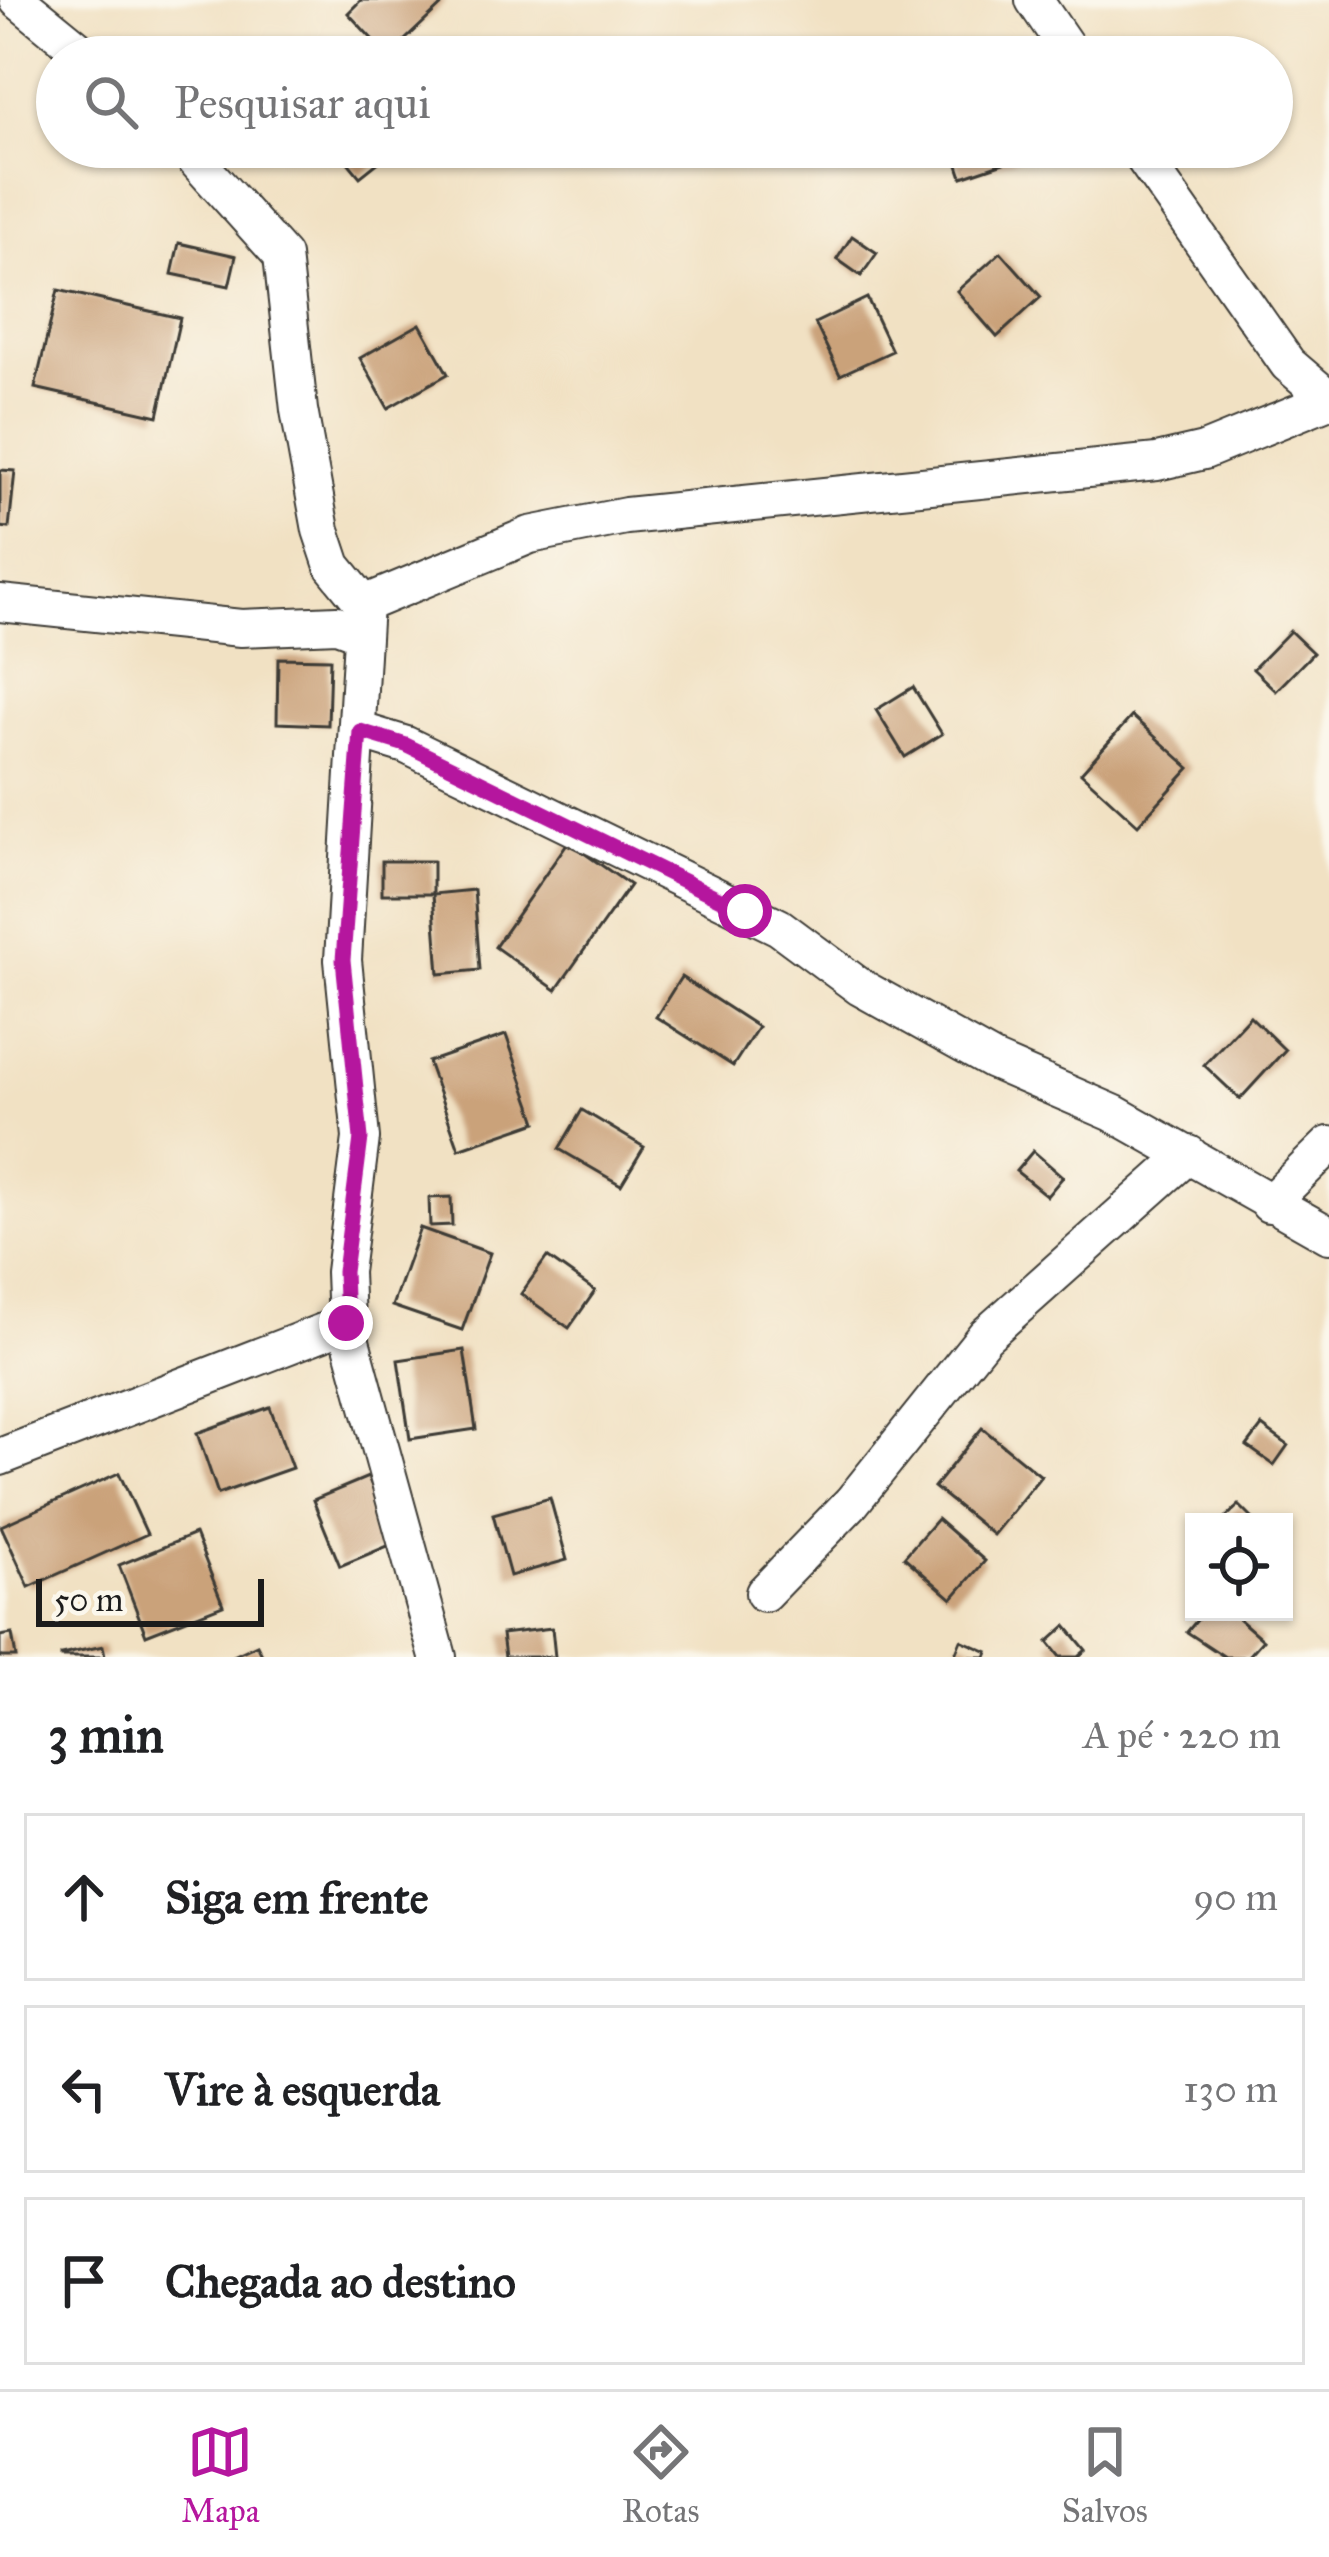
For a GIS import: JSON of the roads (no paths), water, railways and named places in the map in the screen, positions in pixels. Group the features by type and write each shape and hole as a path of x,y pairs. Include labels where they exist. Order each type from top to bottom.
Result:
{"street":[{"path":"18,0 62,36"},
{"path":"1034,0 1059,36"},
{"path":"203,168 282,256 298,410 321,530 333,566 363,619 343,960 361,1138 344,1272 346,1323 438,1657"},
{"path":"0,603 241,628 337,624 363,619 530,535 669,511 1157,462 1204,452 1329,399 1288,364 1151,168"},
{"path":"360,731 406,745 779,926 860,987 993,1061 1113,1112 1329,1235"},
{"path":"1269,1204 1329,1145"},
{"path":"764,1593 852,1502 985,1336 1189,1154"},
{"path":"0,1456 346,1323"}]}
